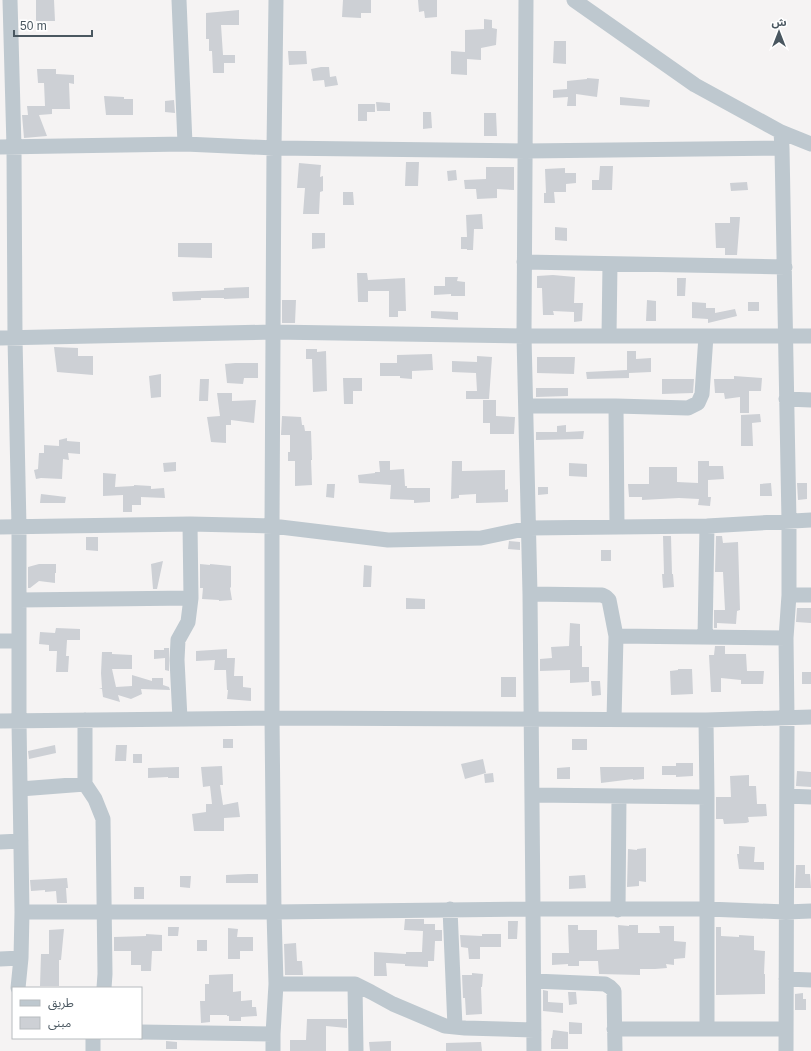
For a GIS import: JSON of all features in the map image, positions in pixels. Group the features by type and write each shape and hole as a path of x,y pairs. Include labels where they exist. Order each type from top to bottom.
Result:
{"street":[{"path":"10,0 7,147 8,338 19,527 18,641 22,912 21,958 18,987"},
{"path":"179,0 185,144"},
{"path":"273,1051 276,984 272,718 272,526 276,0"},
{"path":"526,0 524,336 530,594 534,909 534,1051"},
{"path":"574,0 695,86 781,132 811,144"},
{"path":"781,132 785,267 790,595 786,638 786,1051"},
{"path":"7,147 185,144 274,148 525,151 782,148"},
{"path":"524,262 785,267"},
{"path":"609,336 610,264"},
{"path":"8,338 273,332 524,336 811,336"},
{"path":"526,406 688,408 698,404 702,394 706,336"},
{"path":"786,399 811,400"},
{"path":"616,406 617,527"},
{"path":"0,527 190,524 272,526 388,540 481,538 529,528 707,526 811,520"},
{"path":"180,719 177,660 178,640 188,622 191,598 190,524"},
{"path":"705,637 707,526"},
{"path":"530,594 602,595 609,600 616,636 614,720"},
{"path":"790,595 811,596"},
{"path":"18,600 191,598"},
{"path":"616,636 786,638"},
{"path":"0,641 18,641"},
{"path":"0,722 272,718 706,720 811,716"},
{"path":"85,720 85,784 103,819 104,987"},
{"path":"706,720 707,1029"},
{"path":"20,789 85,784"},
{"path":"532,795 707,797"},
{"path":"618,910 619,796"},
{"path":"787,796 811,797"},
{"path":"0,842 21,841"},
{"path":"22,912 274,912 534,909 811,911"},
{"path":"450,910 450,1026"},
{"path":"0,959 21,958"},
{"path":"786,979 811,980"},
{"path":"534,981 605,984 610,986 614,991 615,1051"},
{"path":"276,984 354,984 393,1004 450,1026 534,1030"},
{"path":"354,984 356,1051"},
{"path":"614,1029 786,1029"},
{"path":"142,1032 273,1034"},
{"path":"93,1039 93,1051"}],"building":[{"path":"36,0 54,0 55,21 36,21"},
{"path":"343,0 371,0 371,13 361,13 361,18 342,17"},
{"path":"418,0 437,0 437,17 425,18 424,11 419,12"},
{"path":"239,10 239,25 221,25 223,55 235,55 235,63 224,63 224,73 213,73 212,51 209,51 209,39 206,39 206,13"},
{"path":"484,19 492,20 492,28 497,29 496,45 481,48 481,60 467,59 467,75 451,74 451,51 465,52 465,30 484,29"},
{"path":"554,41 566,41 566,64 553,63"},
{"path":"288,51 306,51 307,64 289,65"},
{"path":"329,67 330,77 336,76 338,85 325,87 324,80 313,81 311,69"},
{"path":"37,69 56,69 56,74 74,75 74,84 69,83 70,109 52,109 52,114 39,115 47,136 24,138 22,115 28,115 27,106 45,106 44,83 38,83"},
{"path":"587,78 599,79 597,97 576,94 576,106 567,106 568,97 553,98 553,90 567,89 567,81"},
{"path":"104,96 133,99 133,115 106,115"},
{"path":"620,97 650,100 649,107 620,105"},
{"path":"174,100 175,113 165,112 165,101"},
{"path":"376,102 390,103 390,111 377,111"},
{"path":"358,104 375,104 375,112 367,112 367,121 358,121"},
{"path":"423,112 431,112 432,128 423,129"},
{"path":"484,113 496,113 497,136 484,136"},
{"path":"406,162 419,162 418,186 405,186"},
{"path":"299,163 321,165 320,177 323,176 323,191 320,192 319,214 303,214 305,188 297,188"},
{"path":"600,166 613,166 612,190 592,190 592,180 599,180"},
{"path":"486,167 514,167 514,190 497,189 497,198 477,199 476,189 465,189 464,180 486,179"},
{"path":"565,168 565,173 576,173 576,183 566,184 566,192 554,192 555,203 544,203 544,193 546,193 545,169"},
{"path":"456,170 457,180 448,181 447,171"},
{"path":"747,182 748,190 731,191 730,183"},
{"path":"343,192 353,192 354,205 343,205"},
{"path":"482,214 483,229 474,229 473,250 461,249 461,237 467,237 466,215"},
{"path":"730,217 740,217 737,255 725,255 725,248 716,248 715,223 730,223"},
{"path":"555,227 567,228 567,241 555,240"},
{"path":"312,233 325,233 325,248 312,249"},
{"path":"178,243 212,243 212,258 178,257"},
{"path":"357,273 367,273 368,280 405,278 406,311 398,311 398,317 389,317 389,291 368,291 368,302 358,302"},
{"path":"553,275 575,277 574,303 583,303 582,321 574,322 574,312 553,311 554,315 543,315 542,288 537,288 537,276"},
{"path":"445,277 458,277 457,281 465,282 465,296 451,296 451,294 434,295 434,286 445,286"},
{"path":"677,278 686,278 685,296 677,296"},
{"path":"249,287 249,298 201,298 201,300 173,301 172,292 224,290 224,288"},
{"path":"282,300 296,300 295,323 282,323"},
{"path":"647,300 656,301 656,321 646,321"},
{"path":"692,302 706,303 706,308 715,308 715,313 735,309 737,316 708,323 708,319 692,318"},
{"path":"748,302 759,302 759,311 748,311"},
{"path":"431,311 458,312 458,320 431,318"},
{"path":"54,347 78,348 78,356 93,356 93,375 57,372"},
{"path":"306,349 317,349 317,352 326,351 327,391 313,392 312,359 306,359"},
{"path":"627,351 636,351 636,359 651,358 651,372 629,373 629,378 587,379 586,372 627,370"},
{"path":"432,354 433,370 412,371 412,379 400,378 400,376 380,376 380,363 397,363 397,355"},
{"path":"477,356 492,357 489,399 466,399 466,391 477,391 476,373 452,372 452,361 477,362"},
{"path":"537,357 575,357 574,374 537,373"},
{"path":"258,363 258,378 244,378 243,384 227,383 225,364"},
{"path":"161,374 161,397 151,398 149,376"},
{"path":"734,376 762,378 761,391 749,391 749,413 740,413 740,397 725,399 724,393 715,393 714,379 734,379"},
{"path":"343,378 362,378 362,391 353,391 353,404 344,404"},
{"path":"200,379 209,379 208,401 199,401"},
{"path":"662,379 694,379 693,393 662,394"},
{"path":"536,388 568,388 568,396 536,397"},
{"path":"217,393 232,393 232,401 256,400 254,423 231,420 231,425 226,425 226,443 211,442 207,417 220,416"},
{"path":"483,400 496,400 496,416 515,417 514,434 490,434 490,423 483,423"},
{"path":"760,414 761,422 752,423 753,446 741,446 741,415"},
{"path":"282,416 301,417 302,425 304,425 305,431 311,431 312,485 295,486 295,461 288,461 288,452 290,452 290,435 281,435"},
{"path":"566,425 566,432 584,431 583,439 536,440 536,432 557,432 557,426"},
{"path":"67,438 67,441 80,442 80,454 68,453 69,460 63,459 62,479 36,479 34,470 38,469 39,453 44,453 44,445 59,446 59,440"},
{"path":"379,461 390,461 390,470 404,469 405,486 407,486 407,488 430,488 430,502 414,503 414,500 390,499 391,485 359,483 358,475 380,472"},
{"path":"452,461 462,461 462,471 505,470 505,490 508,489 508,502 476,503 476,494 459,495 459,498 451,499"},
{"path":"698,461 709,461 709,466 723,466 724,479 708,480 708,497 711,497 710,506 698,505 699,499 679,498 642,500 642,497 629,497 628,484 649,484 649,467 677,467 677,482 698,483"},
{"path":"176,462 176,471 164,472 163,463"},
{"path":"569,463 587,464 587,477 569,476"},
{"path":"103,473 116,474 115,487 134,485 151,486 151,489 164,488 165,498 141,497 141,505 132,505 132,512 123,512 123,495 103,496"},
{"path":"771,483 772,496 760,496 760,484"},
{"path":"797,483 807,483 807,499 798,500"},
{"path":"327,484 335,484 334,498 326,497"},
{"path":"538,487 548,487 548,494 538,495"},
{"path":"41,494 66,497 65,503 40,503"},
{"path":"663,536 671,536 672,574 674,587 663,588"},
{"path":"716,536 722,536 723,543 738,542 740,610 737,611 736,624 717,623 717,628 714,628 714,610 725,610 723,572 715,572"},
{"path":"86,537 98,537 98,551 86,550"},
{"path":"509,541 520,542 520,550 508,549"},
{"path":"601,550 611,550 611,561 601,561"},
{"path":"163,561 157,589 153,589 151,564"},
{"path":"39,564 56,564 55,583 39,581 28,588 28,567"},
{"path":"200,564 231,566 230,588 232,600 219,601 202,599 203,588 200,588"},
{"path":"364,565 372,566 371,587 363,587"},
{"path":"406,598 425,599 425,609 406,609"},
{"path":"797,608 811,608 811,623 796,622"},
{"path":"570,623 580,624 582,667 589,667 589,682 570,683 570,670 540,671 540,659 552,658 551,647 569,646"},
{"path":"56,628 80,629 80,640 67,640 66,656 69,656 68,672 56,672 57,651 49,651 49,645 39,644 40,632 55,633"},
{"path":"715,646 725,646 725,654 746,654 747,671 764,671 763,684 741,684 741,680 721,678 721,692 711,692 709,655 714,655"},
{"path":"164,648 169,648 169,671 165,670 165,658 154,659 154,650 164,650"},
{"path":"227,649 227,658 235,658 234,676 243,676 243,687 251,688 251,701 227,699 228,690 226,670 214,670 215,660 196,661 196,651"},
{"path":"102,652 132,655 132,669 112,669 116,687 132,686 132,675 152,681 152,678 163,678 163,685 169,687 170,690 141,689 142,694 131,699 118,695 120,702 103,697 102,689 99,688 102,688"},
{"path":"678,669 692,669 693,694 671,695 670,671"},
{"path":"802,672 811,672 811,684 802,684"},
{"path":"501,677 516,677 516,697 501,697"},
{"path":"591,681 600,681 601,695 592,696"},
{"path":"223,739 233,739 233,748 223,748"},
{"path":"572,739 587,739 587,750 572,750"},
{"path":"55,745 56,753 29,759 28,751"},
{"path":"116,745 127,745 126,761 115,761"},
{"path":"133,754 142,754 142,763 133,763"},
{"path":"483,759 486,773 465,779 461,764"},
{"path":"676,763 693,763 693,776 676,777 676,775 662,775 662,766 676,766"},
{"path":"222,766 223,785 220,785 223,805 238,802 240,817 224,818 224,831 194,831 192,814 206,812 206,804 212,804 210,786 203,787 201,767"},
{"path":"179,767 179,778 148,778 148,768"},
{"path":"570,767 570,779 557,779 557,768"},
{"path":"600,767 644,767 644,779 601,783"},
{"path":"797,771 811,772 811,787 796,786"},
{"path":"493,773 494,782 485,783 484,774"},
{"path":"749,775 749,786 756,786 757,804 766,804 767,816 748,817 749,822 746,823 724,824 723,819 716,819 716,797 731,797 730,776"},
{"path":"739,846 755,847 754,862 764,862 764,870 739,869 737,854 739,854"},
{"path":"646,848 646,882 639,881 639,886 627,887 628,849 637,850"},
{"path":"796,865 805,865 805,874 810,874 811,888 795,888"},
{"path":"258,874 258,883 226,883 226,875"},
{"path":"585,875 586,888 569,889 569,876"},
{"path":"180,876 191,876 190,888 180,887"},
{"path":"67,878 67,903 57,903 56,891 31,891 30,880"},
{"path":"134,887 144,887 144,899 134,899"},
{"path":"405,919 424,919 424,924 435,924 435,930 442,930 442,941 435,941 434,961 428,961 428,967 386,963 387,976 374,976 374,952 406,954 406,952 422,952 423,931 404,930"},
{"path":"508,921 518,921 517,939 508,939"},
{"path":"568,925 578,925 578,930 597,930 597,950 619,949 618,925 638,925 638,933 660,933 659,926 674,926 674,941 686,942 685,958 674,959 674,965 666,964 667,968 640,969 640,975 599,974 598,961 579,961 579,966 568,966 568,964 552,965 552,953 569,953"},
{"path":"168,927 179,927 178,936 168,936"},
{"path":"716,927 721,927 721,936 754,936 754,950 765,951 765,994 716,995"},
{"path":"228,928 238,929 237,937 253,937 253,951 240,951 240,959 228,959"},
{"path":"64,929 61,960 59,960 59,986 40,986 41,954 49,954 49,930"},
{"path":"146,934 162,935 162,951 152,951 151,971 141,971 141,965 131,965 131,951 114,951 114,937 146,936"},
{"path":"482,934 501,934 501,947 480,947 480,959 469,959 468,948 461,947 460,935 482,936"},
{"path":"197,940 207,940 207,951 197,951"},
{"path":"296,943 297,961 302,961 303,975 285,975 284,944"},
{"path":"472,973 483,974 481,987 482,1014 466,1015 465,998 463,998 462,975 472,975"},
{"path":"233,974 233,992 241,991 241,1001 252,1000 252,1007 256,1007 257,1016 241,1017 241,1021 229,1021 229,1016 227,1015 210,1015 210,1022 201,1023 200,1001 205,1001 205,984 209,984 209,975"},
{"path":"543,990 548,991 548,1002 563,1003 563,1013 543,1011"},
{"path":"568,992 576,992 577,1004 569,1005"},
{"path":"803,993 803,999 806,999 806,1010 795,1010 795,994"},
{"path":"307,1019 347,1019 347,1028 326,1026 326,1051 290,1051 290,1040 306,1040"},
{"path":"569,1022 582,1023 582,1034 569,1034"},
{"path":"553,1030 568,1032 568,1049 551,1049"},
{"path":"166,1041 177,1042 177,1049 166,1049"},
{"path":"391,1041 391,1051 370,1051 369,1042"},
{"path":"481,1042 482,1051 446,1051 446,1043"}]}
